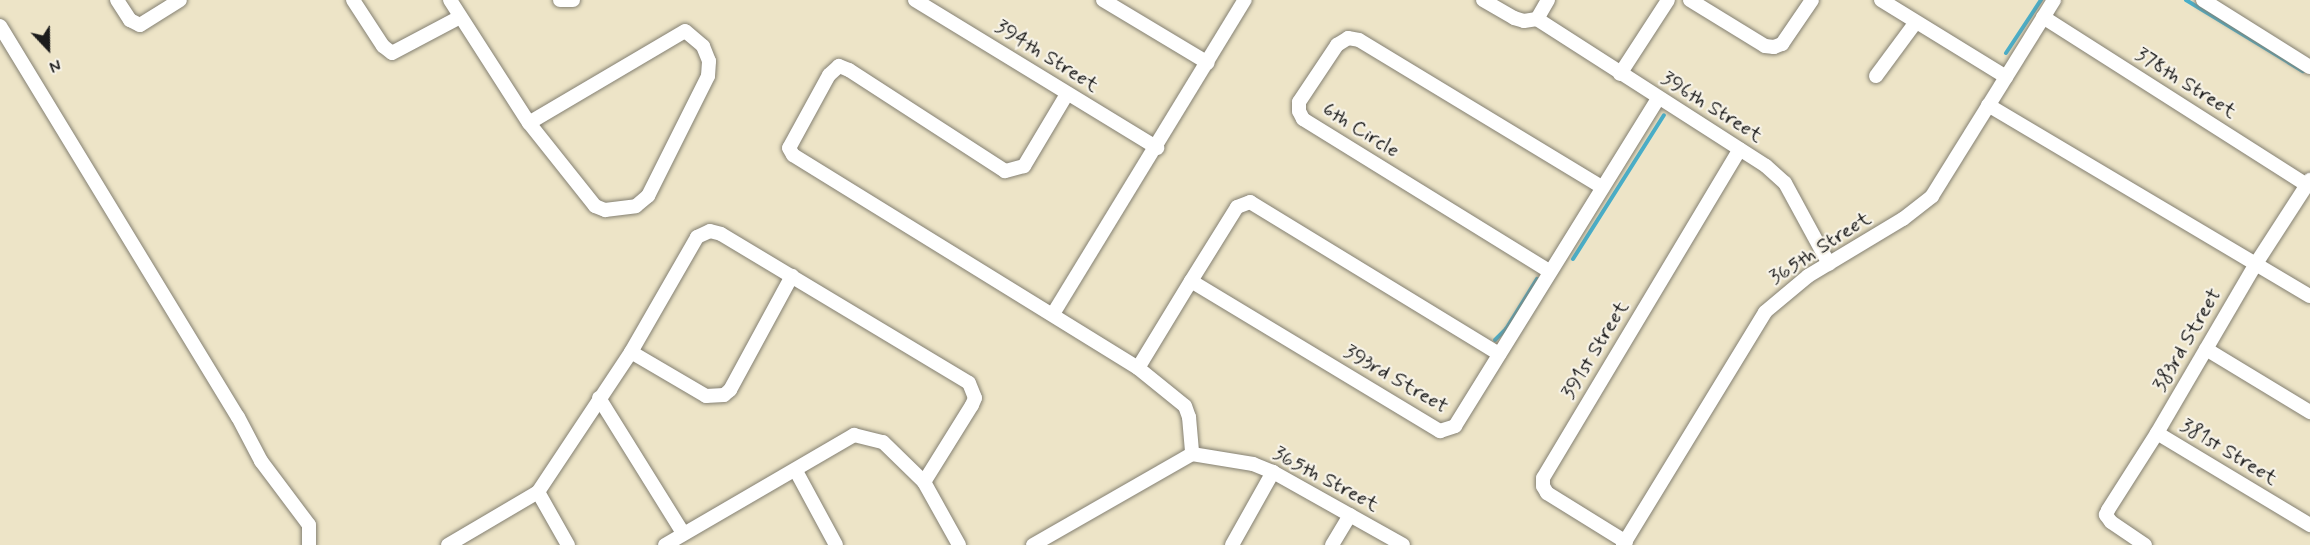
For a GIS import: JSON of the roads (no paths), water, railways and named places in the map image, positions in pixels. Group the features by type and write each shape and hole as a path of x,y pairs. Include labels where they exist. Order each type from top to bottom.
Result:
{"street":[{"path":"117,0 130,20 140,25 180,0"},
{"path":"353,0 383,46 392,52 460,17"},
{"path":"450,0 529,123 595,206 616,211 636,206 648,196 708,76 709,61 704,46 685,31 529,123"},
{"path":"560,0 573,0"},
{"name":"394th Street","path":"915,0 1157,148"},
{"path":"1103,0 1208,63"},
{"path":"1053,314 1157,148 1245,0"},
{"path":"1483,0 1514,18 1524,21 1537,19 1548,0"},
{"path":"1620,74 1668,0"},
{"path":"1690,0 1766,46 1774,47 1782,44 1812,0"},
{"path":"1881,0 2006,77"},
{"name":"365th Street","path":"1624,543 1765,312 1785,293 1904,219 1932,196 2055,0"},
{"path":"2202,0 2310,67"},
{"name":"378th Street","path":"2043,17 2309,183"},
{"name":"396th Street","path":"1537,19 1766,166 1785,183 1829,264"},
{"path":"1876,76 1916,22"},
{"path":"0,26 238,417 261,461 309,525 309,545"},
{"name":"6th Circle","path":"1549,271 1303,119 1299,111 1299,102 1337,45 1348,38 1359,40 1602,187"},
{"path":"1033,545 1192,454 1190,417 1185,406 1138,368 793,155 789,148 829,75 839,66 849,70 1005,171 1024,166 1067,94"},
{"name":"393rd Street","path":"1191,281 1436,430 1446,430 1455,426 1658,98"},
{"path":"1988,105 2257,262 2310,296"},
{"name":"391st Street","path":"1624,543 1547,493 1542,486 1543,478 1740,149"},
{"name":"383rd Street","path":"2123,539 2106,515 2108,510 2157,433 2257,262 2309,183"},
{"path":"1138,368 1237,207 1250,202 1498,354"},
{"path":"447,545 538,492 631,352 697,237 703,232 717,231 969,383 975,398 972,405 924,482"},
{"path":"631,352 706,396 715,398 724,395 730,390 792,276"},
{"path":"2206,349 2310,412"},
{"path":"599,398 683,533"},
{"name":"381st Street","path":"2157,433 2310,525"},
{"path":"665,545 796,471 854,435 883,442 924,482 959,545"},
{"name":"365th Street","path":"1192,454 1234,460 1273,472 1403,545"},
{"path":"796,471 836,545"},
{"path":"1232,545 1273,472"},
{"path":"538,492 568,545"},
{"path":"1332,545 1350,515"},
{"path":"2123,539 2145,545"}],"waterway":[{"path":"2006,53 2041,0"},
{"path":"2186,0 2303,71"},
{"path":"1573,259 1664,115"},
{"path":"1495,340 1506,329 1537,279"}]}
